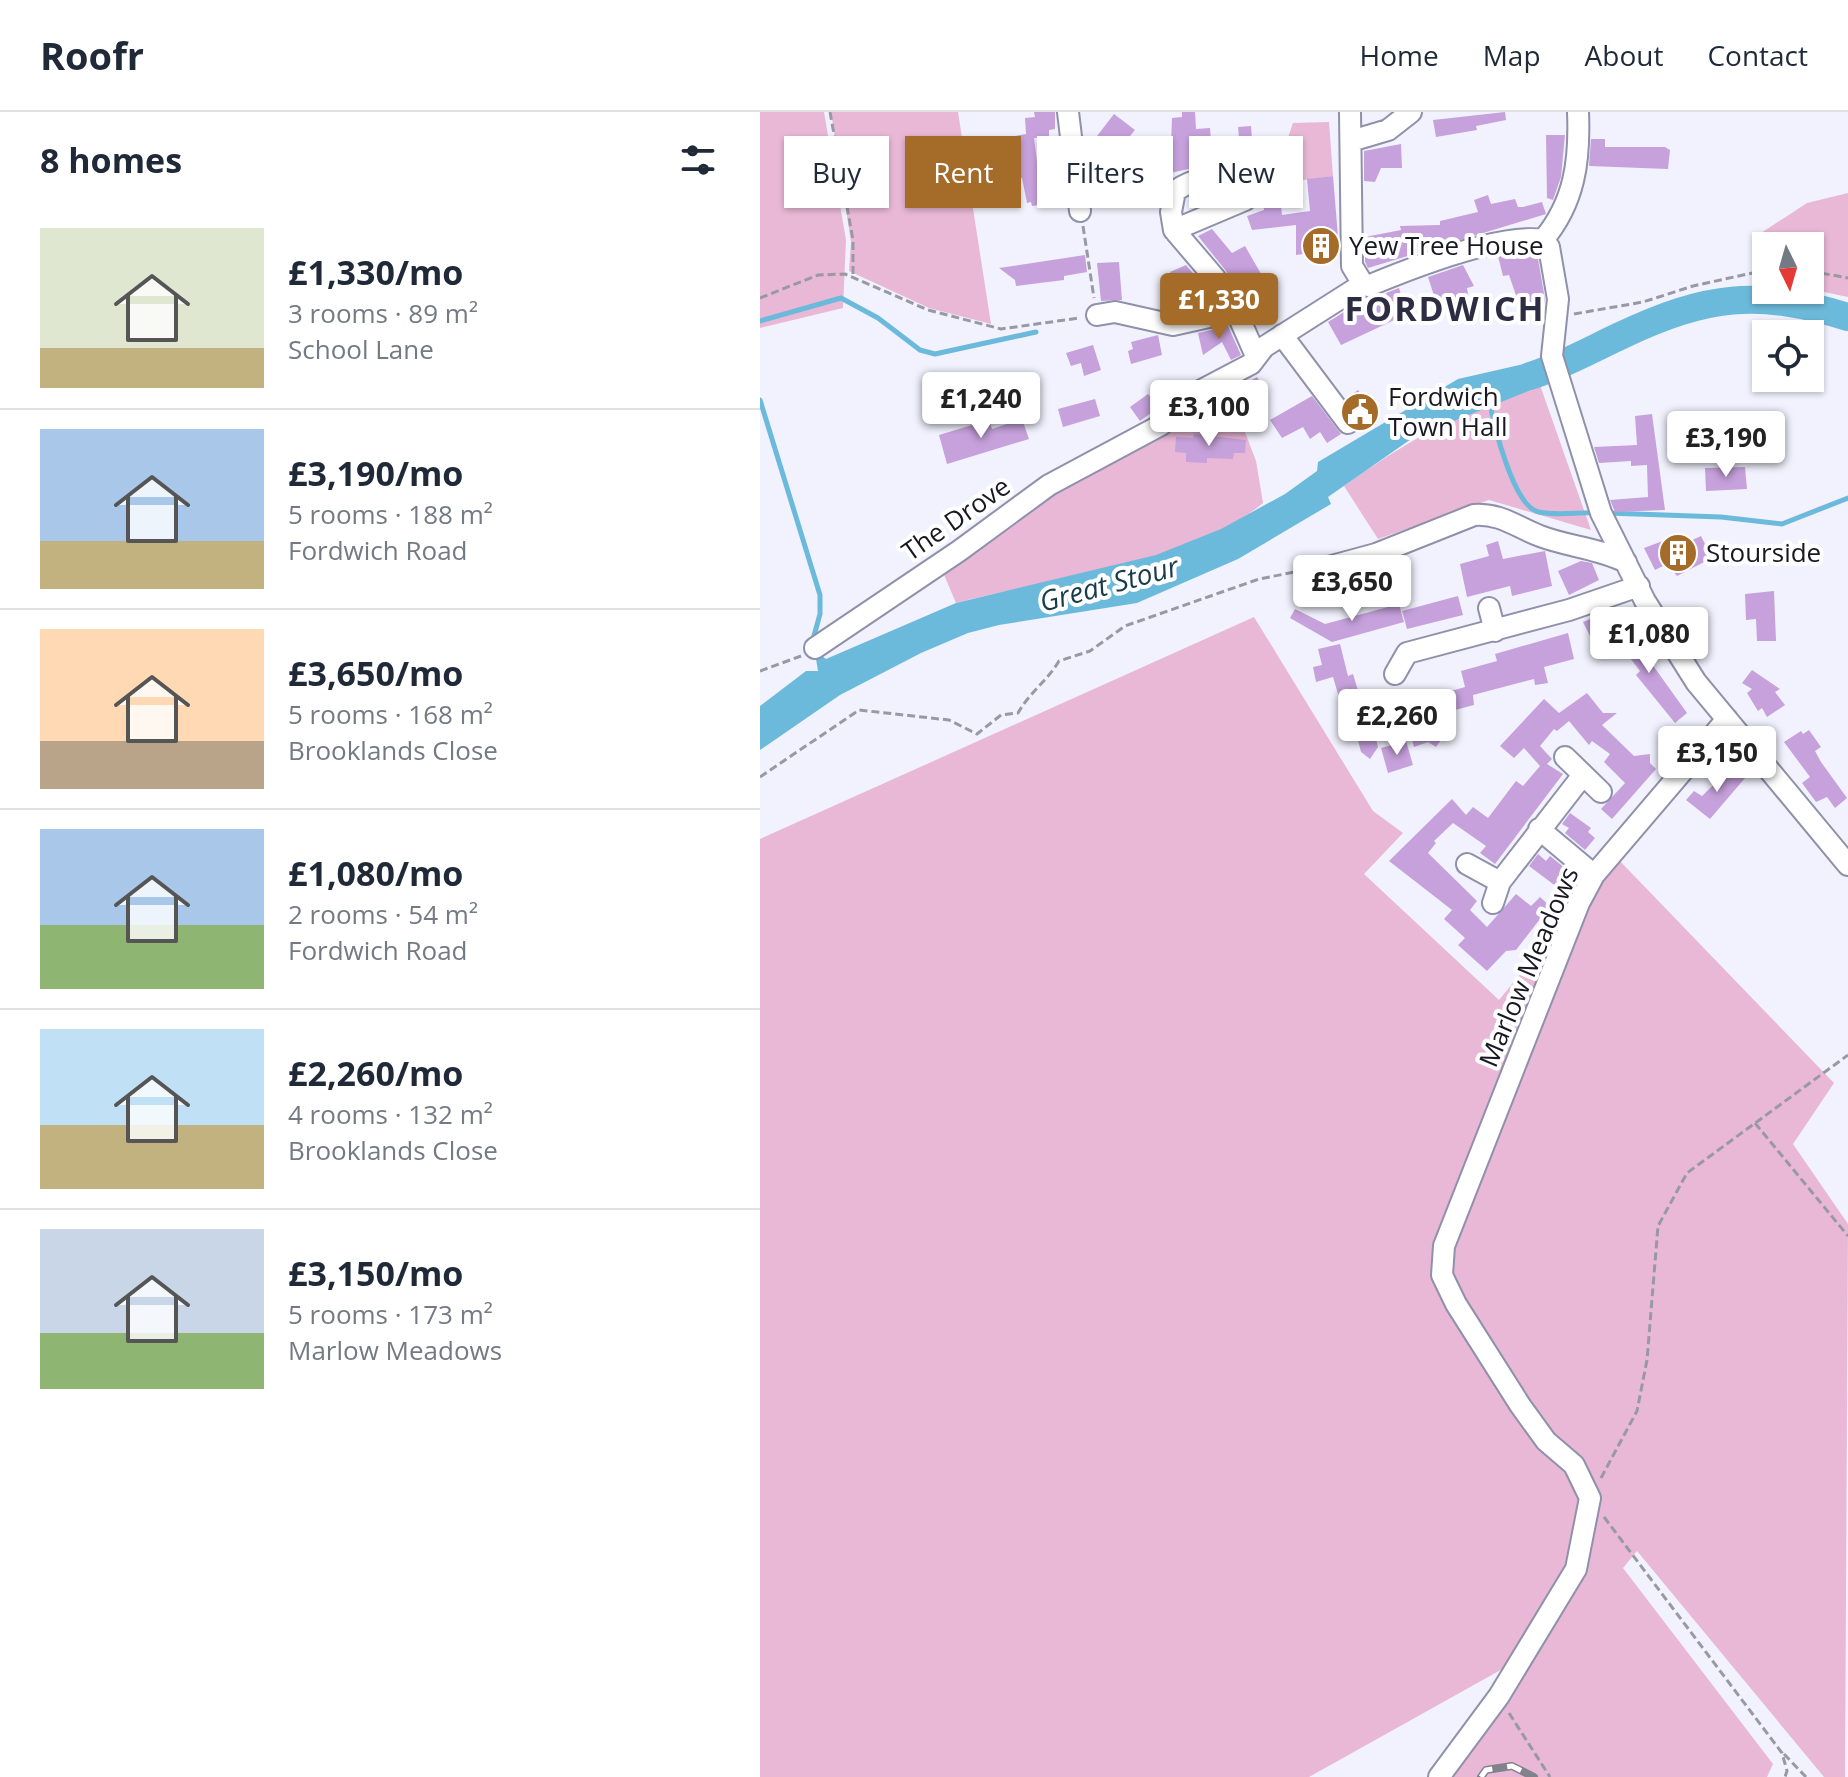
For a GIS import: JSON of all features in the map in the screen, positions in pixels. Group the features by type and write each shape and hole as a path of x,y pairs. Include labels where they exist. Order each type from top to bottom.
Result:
{"street":[{"path":"1068,112 1080,211"},
{"path":"1350,112 1352,266 1363,284"},
{"path":"1351,141 1388,130 1411,112"},
{"path":"1578,112 1580,130 1572,193 1564,212 1543,240 1549,247 1558,299 1552,356 1601,513 1639,586 1696,682 1848,865"},
{"path":"1174,230 1215,278 1236,311 1254,360"},
{"name":"The Drove","path":"815,648 959,551 1049,485 1161,425 1194,394 1254,360 1282,335 1363,284 1368,286 1410,269 1491,246 1531,238 1543,240"},
{"path":"1097,315 1115,312 1173,325 1236,311"},
{"path":"1282,335 1348,423"},
{"path":"1317,570 1376,554 1474,515 1491,514 1540,536 1600,549 1626,562"},
{"path":"1395,674 1407,653 1495,631 1639,586"},
{"path":"1489,608 1495,631"},
{"name":"Marlow Meadows","path":"1590,1498 1574,1465 1546,1441 1456,1304 1442,1275 1444,1246 1450,1224 1579,903 1594,875 1727,719"},
{"path":"1565,757 1601,792"},
{"path":"1493,903 1500,882 1583,775"},
{"path":"1539,829 1594,875"},
{"path":"1467,864 1500,882"},
{"path":"1439,1777 1499,1696 1576,1569 1590,1498"}],"path":[{"path":"830,112 853,240 852,276"},
{"path":"760,298 818,275 852,276 928,310 1001,329 1097,315 1080,211"},
{"path":"1554,317 1643,302 1752,273"},
{"path":"1824,274 1848,278"},
{"path":"760,777 859,710 949,720 977,734 1001,715 1018,713 1031,691 1047,679 1059,661 1090,651 1125,626 1259,579 1317,570"},
{"path":"760,671 777,667 815,648"},
{"path":"1806,1777 1782,1753 1590,1498 1637,1411 1647,1360 1658,1226 1665,1210 1687,1173 1848,1055"},
{"path":"1755,1123 1848,1236"},
{"path":"1499,1696 1550,1777"},
{"path":"1782,1753 1787,1771 1785,1777"}],"shaded area":[{"path":"760,112 824,112 828,136 784,136 784,208 840,208 846,240 843,308 760,328"},
{"path":"831,112 958,112 962,136 905,136 905,208 973,208 991,324 929,308 849,271 851,242 846,208 889,208 889,136 835,136"},
{"path":"1329,122 1333,176 1303,180 1303,136 1288,136 1293,123"},
{"path":"1848,193 1848,297 1824,292 1824,232 1763,232 1807,203"},
{"path":"1227,385 1256,461 1263,503 1233,524 1158,555 956,603 942,570 1197,398"},
{"path":"1540,385 1591,530 1489,500 1378,539 1344,486 1438,427"},
{"path":"1254,617 1373,811 1403,833 1364,874 1499,1000 1616,857 1834,1083 1793,1144 1848,1224 1845,1777 1824,1777 1637,1551 1623,1568 1773,1764 1767,1777 1449,1777 1506,1667 1309,1777 760,1777 760,839"}],"water":[{"name":"Great Stour","path":"1541,360 1551,362 1551,382 1414,437 1328,497 1331,504 1238,559 1137,603 999,625 968,633 921,653 840,695 760,750 760,706 806,671 818,671 816,659 822,656 826,659 956,603 1156,555 1221,529 1285,494 1317,471 1318,462 1458,379"}],"building":[{"path":"1034,112 1055,112 1055,129 1049,130 1049,136 1034,138 1037,205 1032,206 1031,202 1027,203 1021,178 1021,136 1015,136 1026,134 1025,118 1035,117"},
{"path":"1182,112 1195,112 1196,129 1210,128 1211,136 1189,136 1189,169 1173,172 1172,118 1182,117"},
{"path":"1505,112 1506,120 1476,126 1477,130 1436,137 1433,120"},
{"path":"1114,114 1135,130 1130,136 1097,136"},
{"path":"1251,126 1252,136 1239,136 1238,127"},
{"path":"1546,135 1565,135 1561,177 1553,200 1547,198"},
{"path":"1591,139 1605,139 1605,147 1665,147 1670,150 1668,169 1589,166"},
{"path":"1401,144 1402,168 1381,168 1375,182 1364,181 1364,151"},
{"path":"1333,176 1339,249 1296,255 1296,225 1252,230 1247,216 1281,208 1282,215 1310,211 1307,179"},
{"path":"1488,195 1491,204 1515,199 1518,207 1523,207 1542,202 1546,214 1368,268 1365,262 1365,237 1401,230 1400,226 1440,225 1440,221 1478,212 1474,200"},
{"path":"1212,229 1232,253 1245,246 1268,286 1263,289 1270,300 1252,315 1226,271 1198,236"},
{"path":"1537,253 1545,299 1544,304 1521,310 1509,275 1503,276 1498,256"},
{"path":"1085,255 1087,272 1064,276 1064,280 1016,286 1015,280 999,268"},
{"path":"1119,262 1122,300 1101,301 1097,263"},
{"path":"1186,265 1208,291 1198,294 1201,300 1189,304 1170,272"},
{"path":"1463,265 1474,286 1467,288 1469,300 1438,308 1428,277"},
{"path":"1399,288 1407,314 1341,345 1328,322 1357,304 1361,312 1388,299 1386,293"},
{"path":"1228,326 1241,355 1231,360 1222,342 1203,355 1198,333"},
{"path":"1158,335 1162,355 1131,364 1128,351 1133,349 1131,342"},
{"path":"1093,345 1101,370 1084,376 1081,363 1071,366 1066,353"},
{"path":"1257,377 1263,388 1251,395 1255,402 1239,410 1231,392"},
{"name":"Fordwich Town Hall","path":"1358,390 1373,410 1369,414 1371,417 1361,423 1346,399"},
{"path":"1148,394 1154,401 1160,397 1165,403 1140,421 1130,407"},
{"path":"1312,396 1341,434 1327,443 1320,432 1310,439 1303,427 1282,438 1270,420"},
{"path":"1095,399 1100,416 1063,427 1058,409"},
{"path":"1652,414 1665,510 1615,512 1610,500 1648,497 1647,465 1631,466 1631,461 1599,463 1594,447 1637,445 1635,416"},
{"path":"1022,419 1029,439 947,464 939,435 989,420 992,429"},
{"path":"1194,434 1246,440 1245,453 1234,453 1233,459 1207,458 1207,463 1186,462 1186,453 1175,452 1176,437 1193,438"},
{"path":"1745,467 1747,489 1706,491 1705,468"},
{"name":"Stourside","path":"1679,535 1688,542 1701,536 1712,558 1677,576 1667,564 1655,570 1644,548"},
{"path":"1498,541 1503,559 1545,551 1552,586 1512,596 1510,586 1467,597 1460,564 1489,556 1486,545"},
{"path":"1581,561 1592,563 1599,580 1569,595 1558,571"},
{"path":"1774,591 1776,641 1757,641 1756,619 1746,620 1745,594"},
{"path":"1458,596 1463,615 1407,629 1402,611"},
{"path":"1399,604 1404,622 1332,642 1290,618 1295,609 1325,624"},
{"path":"1605,613 1611,626 1590,636 1583,622"},
{"path":"1616,625 1623,635 1619,640 1629,632 1687,713 1675,723 1636,675 1640,671 1617,641 1614,644 1605,634"},
{"path":"1568,633 1574,659 1544,667 1548,683 1535,685 1534,679 1473,695 1474,705 1440,714 1445,734 1436,747 1428,742 1414,747 1407,722 1439,712 1434,696 1465,687 1461,671 1497,661 1495,654"},
{"path":"1340,644 1348,676 1353,674 1363,707 1368,706 1378,747 1370,759 1361,752 1348,702 1341,704 1333,677 1316,682 1313,667 1322,665 1318,649"},
{"path":"1752,670 1780,689 1775,692 1785,705 1767,717 1762,708 1758,711 1747,693 1752,689 1742,683"},
{"path":"1587,693 1603,713 1617,713 1602,725 1634,756 1650,754 1650,763 1656,769 1612,819 1601,809 1625,783 1604,762 1610,754 1592,741 1589,745 1569,721 1557,731 1554,729 1540,746 1552,759 1547,764 1563,774 1495,864 1480,853 1486,846 1453,823 1434,841 1436,843 1428,853 1477,901 1470,910 1487,927 1516,894 1531,906 1540,897 1550,906 1516,950 1506,951 1487,971 1458,945 1465,938 1444,919 1452,910 1389,861 1452,799 1466,815 1473,807 1488,818 1516,781 1523,786 1540,766 1524,748 1514,758 1500,746 1544,699 1559,713"},
{"path":"1809,730 1821,747 1815,751 1821,762 1847,798 1835,808 1827,797 1816,802 1802,783 1810,777 1784,742 1801,731 1803,734"},
{"path":"1406,741 1413,765 1388,773 1381,748"},
{"path":"1732,767 1745,778 1710,819 1686,800 1694,791 1702,796"},
{"path":"1570,813 1591,828 1588,832 1595,838 1585,850 1565,833 1569,828 1562,824"},
{"path":"1538,854 1546,861 1550,856 1570,872 1557,887 1529,866"}],"waterway":[{"path":"760,321 841,298 878,318 920,350 935,354 1036,332"},
{"name":"Great Stour","path":"1530,376 1651,322 1706,305 1758,300 1786,302 1848,317"},
{"name":"Great Stour","path":"1489,398 1506,462 1530,507 1546,513 1597,513"},
{"path":"760,400 820,595 820,614 812,643"},
{"name":"Great Stour","path":"1607,513 1721,517 1782,524 1848,498"}],"railway":[{"path":"1481,1777 1486,1770 1512,1766 1534,1777"}],"place":[{"name":"Yew Tree House","path":"1321,246"},
{"name":"Fordwich Town Hall","path":"1360,412"},
{"name":"Stourside","path":"1678,553"}],"district":[{"name":"FORDWICH","path":"1445,309"}]}
